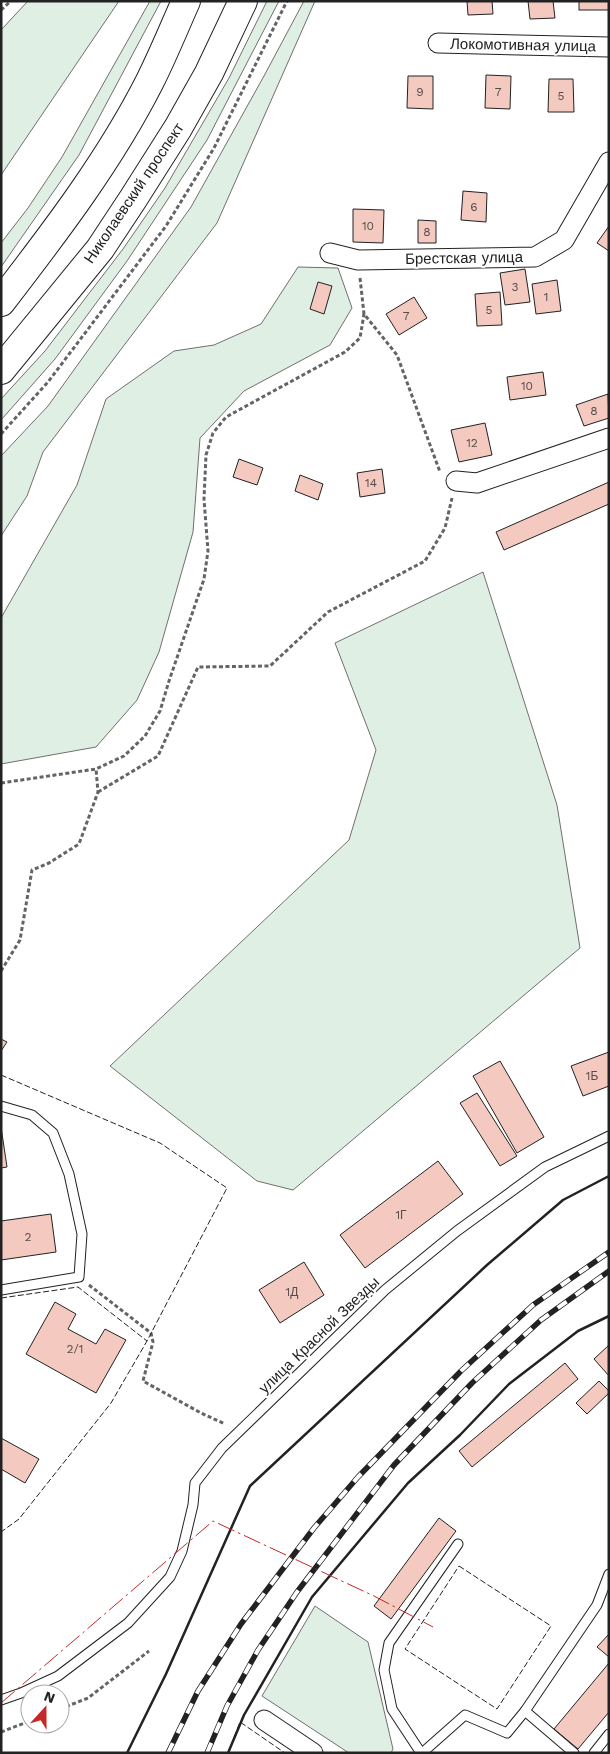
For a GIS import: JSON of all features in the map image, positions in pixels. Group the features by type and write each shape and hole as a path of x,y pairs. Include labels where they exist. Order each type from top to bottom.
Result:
{"main road":[{"path":"1,302 78,200 112,148 150,81 186,1"},
{"name":"Николаевский проспект","path":"1,370 100,249 133,199 178,128 209,73 243,1"}],"street":[{"name":"Локомотивная улица","path":"438,43 609,47"},
{"name":"Брестская улица","path":"330,254 358,260 535,257 564,240 609,162"},
{"path":"456,481 477,483 609,438"},
{"path":"264,1720 313,1753"}],"lane":[{"path":"1,1106 32,1114 53,1133 69,1174 82,1234 78,1277 1,1290"},
{"name":"улица Красной Звезды","path":"1,1700 22,1693 58,1676 128,1623 170,1577 182,1551 193,1505 195,1483 222,1448 385,1290 457,1231 545,1167 609,1136"},
{"path":"458,1544 389,1643 384,1670 392,1709 422,1753 464,1715 507,1733 525,1711 597,1605 609,1574"},
{"path":"525,1711 574,1753"},
{"path":"594,1753 609,1734"}],"path":[{"path":"1,10 11,1"},
{"path":"1,434 48,382 166,226 214,148 287,1"},
{"path":"1,784 96,769 124,756 145,736 160,711 204,579 208,551 204,490 206,455 212,433 226,417 345,352 360,338 364,314 358,260"},
{"path":"98,792 158,756 198,667 270,666 328,612 425,561 445,528 456,481 440,473 397,355 364,314"},
{"path":"1,971 20,940 32,870 49,863 79,844 98,792 96,769"},
{"path":"78,1277 151,1333 153,1342 143,1382 239,1431"},
{"path":"70,1705 88,1698 148,1651"},
{"path":"1,1732 20,1725"}],"green space":[{"path":"28,1 119,1 1,175 1,30"},
{"path":"150,1 161,1 79,155 1,267 1,243 28,208 62,157"},
{"path":"267,1 279,1 207,140 127,261 55,359 1,420 1,399 45,351 123,249 165,188 229,78"},
{"path":"304,1 315,1 217,223 43,452 27,496 1,536 1,456 48,406 191,207"},
{"path":"298,267 338,268 352,308 330,345 244,391 200,438 193,532 159,652 137,700 96,747 1,764 1,618 77,485 106,399 174,351 214,345 261,324"},
{"path":"483,572 557,805 580,948 293,1190 257,1181 110,1066 349,840 376,750 335,643"},
{"path":"315,1606 368,1642 393,1749 391,1753 349,1753 262,1696"}],"building":[{"path":"467,1 492,1 493,14 468,15"},
{"path":"528,1 553,1 555,18 530,19"},
{"path":"579,1 609,1 609,10 579,10"},
{"path":"486,75 511,76 510,109 485,108"},
{"path":"408,76 433,76 433,109 407,108"},
{"path":"549,79 573,79 574,112 548,112"},
{"path":"463,191 487,193 486,222 461,220"},
{"path":"353,209 384,210 383,243 353,242"},
{"path":"418,220 436,221 436,243 418,243"},
{"path":"609,226 609,251 597,243"},
{"path":"525,269 530,302 505,305 500,273"},
{"path":"557,280 561,311 536,314 532,284"},
{"path":"318,282 332,286 324,314 310,309"},
{"path":"500,292 502,325 477,326 475,294"},
{"path":"414,297 427,318 399,335 386,314"},
{"path":"543,372 546,395 510,400 507,377"},
{"path":"608,394 609,418 584,426 576,405"},
{"path":"485,423 492,455 459,462 451,430"},
{"path":"239,459 263,468 257,485 233,477"},
{"path":"382,469 385,493 360,497 357,473"},
{"path":"300,475 323,484 318,500 295,491"},
{"path":"609,482 609,504 504,550 496,532"},
{"path":"1,1039 7,1042 1,1051"},
{"path":"609,1052 609,1086 583,1096 571,1066"},
{"path":"500,1061 544,1137 517,1153 473,1076"},
{"path":"477,1093 517,1156 500,1166 460,1103"},
{"path":"1,1127 7,1167 1,1168"},
{"path":"438,1161 463,1194 365,1268 340,1235"},
{"path":"51,1214 56,1252 1,1260 1,1221"},
{"path":"304,1262 324,1295 280,1323 259,1290"},
{"path":"55,1302 76,1314 68,1329 96,1344 105,1329 126,1340 96,1393 26,1354"},
{"path":"609,1345 609,1376 594,1359"},
{"path":"565,1363 578,1379 472,1467 459,1451"},
{"path":"599,1381 609,1393 587,1414 576,1403"},
{"path":"1,1438 39,1459 25,1483 1,1469"},
{"path":"439,1518 456,1531 391,1619 374,1606"},
{"path":"609,1634 609,1657 597,1647"},
{"path":"609,1663 609,1712 578,1749 554,1729"}],"railway":[{"path":"168,1753 198,1691 241,1624 314,1528 358,1477 461,1371 533,1305 609,1252"},
{"path":"207,1753 227,1706 258,1650 297,1592 394,1465 472,1383 541,1320 609,1271"}],"fence":[{"path":"1,1075 160,1143 227,1188 147,1341 111,1403 19,1519 1,1532"},
{"path":"1,1298 78,1287 147,1341"},
{"path":"459,1566 551,1626 497,1709 405,1649 459,1566"},
{"path":"228,1753 240,1722 285,1753"}],"wall":[{"path":"127,1753 166,1674 250,1486 487,1265 563,1200 609,1176"},
{"path":"228,1753 244,1715 312,1597 408,1483 460,1435 509,1384 578,1331 609,1316"}],"power":[{"path":"1,1703 213,1521 374,1596 433,1627"}]}
